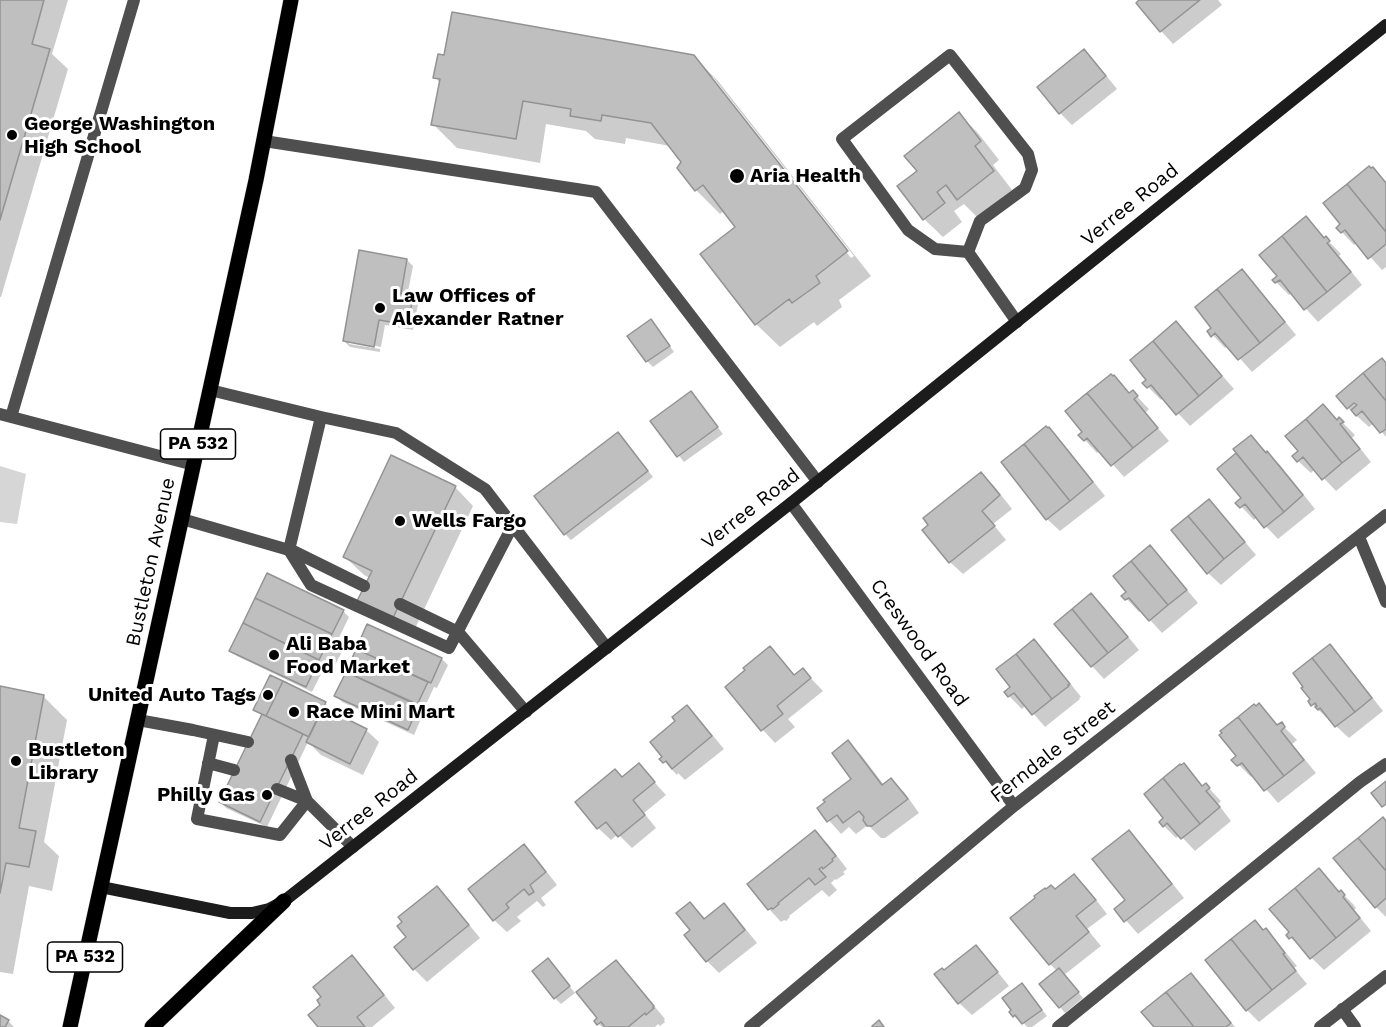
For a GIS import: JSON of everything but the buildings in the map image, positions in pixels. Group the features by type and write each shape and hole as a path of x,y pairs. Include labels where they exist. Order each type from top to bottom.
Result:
{"main road":[{"name":"Bustleton Avenue","path":"70,1027 264,141 291,0"},
{"name":"Verree Road","path":"100,887 230,913 252,914 284,902 818,482 1386,25"},
{"path":"152,1027 284,902"}],"street":[{"path":"134,0 5,416 194,465"},
{"path":"968,252 980,221 1025,188 1032,170 1028,154 950,55 842,139 908,230 935,249 968,252 1017,322"},
{"path":"264,141 596,192 818,482"},
{"path":"210,390 396,434 485,489 607,648"},
{"path":"321,417 290,550 311,585 449,648 513,525"},
{"name":"Creswood Road","path":"791,503 1014,806"},
{"name":"Ferndale Street","path":"750,1027 1014,806 1386,515"},
{"path":"182,519 290,550 364,586"},
{"path":"1359,537 1386,602"},
{"path":"399,604 458,632 526,712"},
{"path":"138,720 248,742"},
{"path":"214,735 197,819 280,835 307,801"},
{"path":"291,760 307,801"},
{"path":"208,763 234,770"},
{"path":"1058,1027 1360,782 1386,764"},
{"path":"277,789 307,801 353,847"},
{"path":"1320,1027 1386,976"},
{"path":"1342,1009 1355,1027"}],"shaded area":[{"path":"0,466 26,474 17,524 0,522"}],"place":[{"name":"George Washington High School","path":"12,135"},
{"name":"Aria Health","path":"737,176"},
{"name":"Law Offices of Alexander Ratner","path":"380,308"},
{"name":"Wells Fargo","path":"400,521"},
{"name":"Ali Baba Food Market","path":"274,655"},
{"name":"United Auto Tags","path":"268,695"},
{"name":"Race Mini Mart","path":"294,712"},
{"name":"Bustleton Library","path":"16,761"},
{"name":"Philly Gas","path":"267,795"}]}
